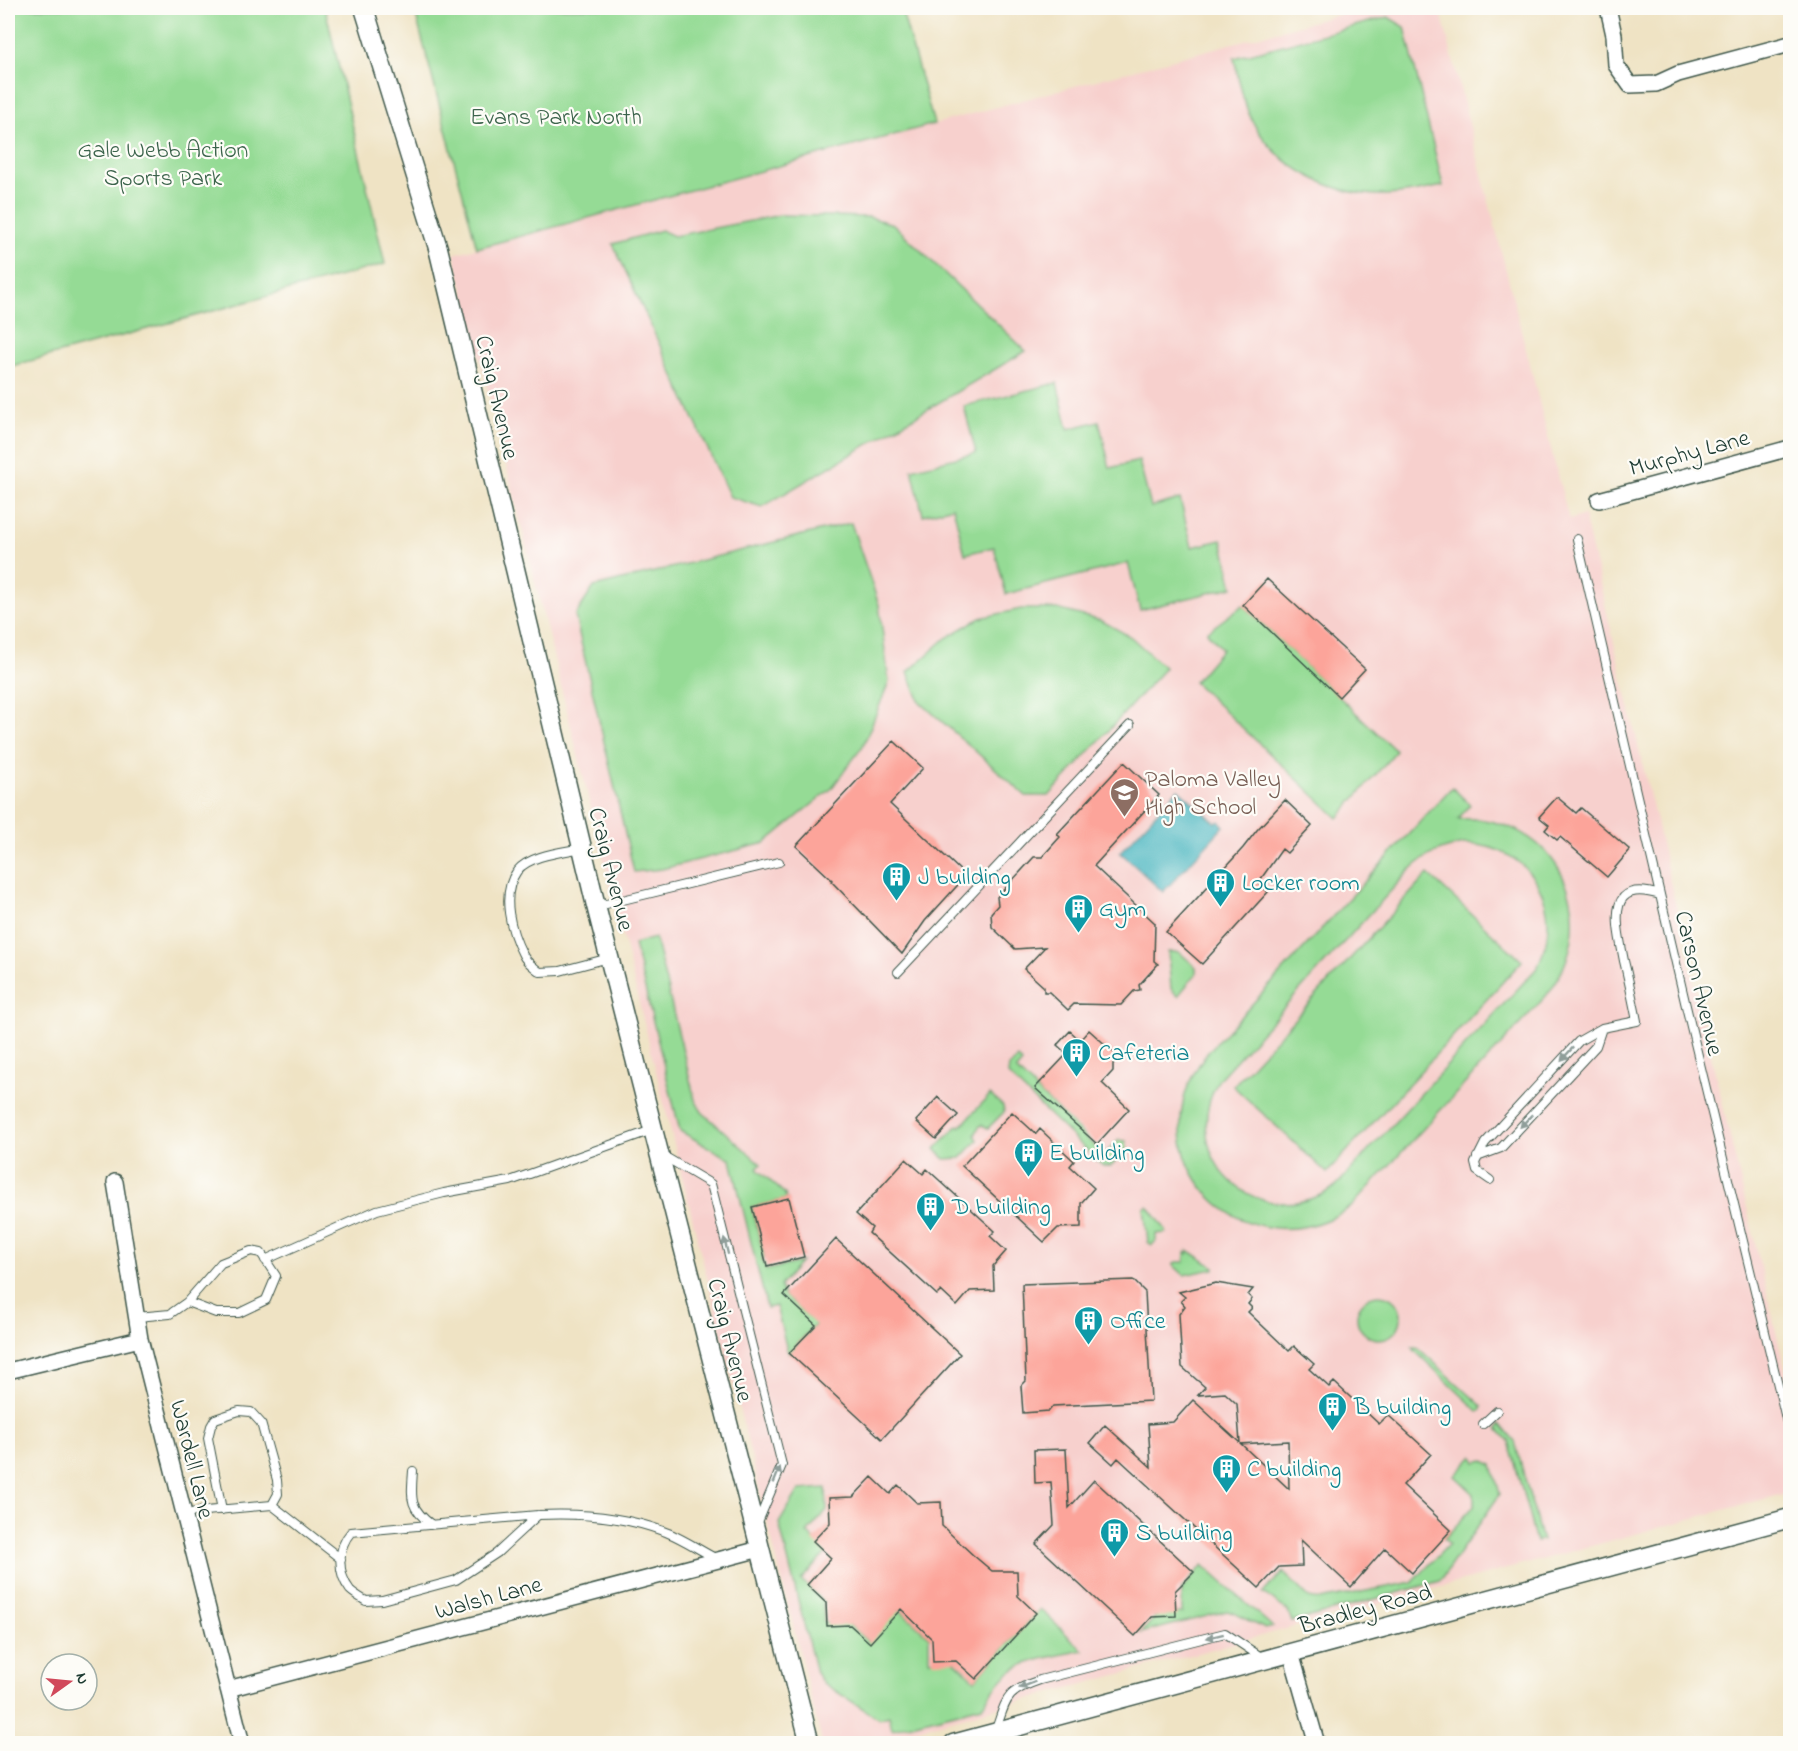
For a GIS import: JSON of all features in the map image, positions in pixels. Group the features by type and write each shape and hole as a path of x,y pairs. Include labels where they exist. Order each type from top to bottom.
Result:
{"street":[{"name":"Craig Avenue","path":"364,8 438,248 596,906 810,1743"},
{"path":"1608,8 1614,35 1616,65 1630,85 1656,84 1678,74 1791,44"},
{"name":"Murphy Lane","path":"1599,500 1791,448"},
{"name":"Wardell Lane","path":"115,1182 140,1339 242,1743"},
{"path":"8,1371 140,1339"},
{"name":"Bradley Road","path":"953,1743 1791,1518"},
{"name":"Walsh Lane","path":"228,1689 760,1549"},
{"path":"1291,1653 1317,1743"}],"lane":[{"name":"Carson Avenue","path":"1577,539 1660,895 1791,1435"},
{"path":"898,972 1130,725"},
{"path":"582,848 540,857 518,870 508,892 511,923 524,958 540,972 560,971 609,957"},
{"path":"596,906 779,862"},
{"path":"1490,1180 1477,1171 1475,1163 1485,1143 1579,1041 1602,1028 1637,1021 1617,926 1618,909 1621,901 1634,892 1645,890 1660,895"},
{"path":"1478,1157 1501,1148 1596,1046 1602,1028"},
{"path":"266,1260 377,1210 444,1193 510,1181 653,1130"},
{"path":"659,1153 711,1184 782,1465 755,1529"},
{"path":"137,1317 170,1314 187,1302 221,1263 251,1251 261,1253 276,1276 266,1300 239,1313 216,1313 187,1302"},
{"path":"222,1510 208,1438 215,1419 239,1411 251,1412 261,1423 277,1480 278,1494 272,1505"},
{"path":"1483,1424 1497,1411"},
{"path":"413,1472 411,1498 418,1514 432,1525"},
{"path":"184,1515 272,1505 341,1559"},
{"path":"538,1515 497,1552 456,1580 382,1600 366,1601 351,1591 342,1576 343,1542 351,1532 538,1515 604,1516 664,1531 718,1560"},
{"path":"995,1732 1006,1700 1018,1687 1040,1680 1225,1633 1266,1659"}],"shaded area":[{"name":"Paloma Valley High School","path":"1363,8 1440,8 1569,520 1584,515 1790,1391 1790,1492 867,1743 822,1743 454,254"}],"green space":[{"name":"Gale Webb Action Sports Park","path":"8,8 325,8 385,264 8,367"},
{"name":"Evans Park North","path":"414,8 901,8 934,124 477,248"},
{"path":"1388,17 1405,27 1443,186 1391,195 1349,191 1300,171 1272,148 1250,117 1234,58"},
{"path":"781,215 869,217 893,224 1026,351 762,507 730,497 613,244 661,230 674,236"},
{"path":"1057,383 1068,429 1099,421 1110,468 1139,461 1151,507 1180,499 1192,547 1222,540 1233,587 1140,610 1128,563 1006,594 994,547 965,554 953,507 923,515 912,469 976,453 964,406"},
{"path":"851,523 879,605 889,682 863,746 831,789 765,843 662,869 634,872 575,616 594,587"},
{"path":"1243,605 1396,751 1338,818 1194,682 1222,649 1207,632"},
{"path":"1021,609 1057,609 1102,621 1131,637 1165,668 1049,796 1026,796 920,702 908,672 946,638 980,618"},
{"path":"1452,787 1470,805 1458,819 1493,822 1523,834 1546,852 1563,876 1572,904 1572,935 1564,966 1546,996 1351,1207 1310,1225 1271,1228 1236,1216 1208,1195 1189,1165 1181,1129 1186,1091 1208,1052","holes":["1466,844 1490,848 1510,856 1526,869 1538,885 1546,904 1548,925 1545,947 1536,969 1335,1187 1306,1200 1278,1202 1253,1196 1231,1182 1216,1162 1207,1137 1208,1109 1219,1079 1416,864 1450,847"]},
{"path":"1428,874 1522,961 1327,1173 1233,1086"},
{"path":"655,938 695,1100 702,1112 761,1164 757,1169 785,1194 786,1199 752,1207 766,1270 801,1262 780,1286 784,1295 816,1324 789,1353 776,1306 767,1308 731,1160 680,1131 634,944"},
{"path":"1168,952 1179,952 1196,967 1196,974 1178,996 1171,989"},
{"path":"1018,1058 1022,1063 1016,1070 1104,1155 1119,1140 1126,1141 1127,1148 1111,1166 1103,1166 1008,1075 1009,1067"},
{"path":"990,1095 1003,1106 1004,1112 988,1128 982,1125 979,1127 975,1135 978,1140 961,1158 945,1159 935,1149 958,1125 960,1127"},
{"path":"1148,1206 1166,1230 1166,1233 1156,1234 1156,1241 1152,1245 1148,1242 1144,1208"},
{"path":"1188,1250 1214,1269 1184,1275 1173,1265 1176,1262 1185,1262 1185,1252 1188,1254"},
{"path":"1379,1295 1394,1302 1401,1317 1394,1332 1379,1339 1364,1332 1357,1317 1364,1302"},
{"path":"1412,1347 1417,1347 1482,1406 1482,1410 1478,1411"},
{"path":"1500,1424 1515,1442 1542,1541 1536,1542 1509,1441 1498,1429"},
{"path":"1473,1456 1476,1462 1483,1460 1492,1465 1500,1494 1440,1581 1292,1622 1288,1611 1263,1593 1283,1572 1309,1598 1320,1600 1413,1582 1449,1544 1444,1539 1474,1506 1474,1494 1455,1476"},
{"path":"826,1488 827,1510 807,1533 827,1552 801,1580 823,1601 824,1623 847,1623 868,1642 899,1609 929,1637 929,1660 952,1659 975,1680 1040,1609 1083,1650 1020,1666 1000,1682 982,1706 892,1729 889,1716 879,1719 823,1683 816,1673 779,1523 799,1490"},
{"path":"1203,1565 1273,1627 1265,1629 1227,1611 1141,1633 1158,1614 1182,1613 1182,1589"}],"water":[{"path":"1178,789 1216,823 1219,821 1224,826 1163,892 1120,852"}],"building":[{"path":"1267,579 1365,669 1339,697 1243,605"},
{"path":"894,741 923,768 890,804 966,876 925,921 902,954 832,880 796,846"},
{"name":"Gym","path":"1124,762 1159,795 1094,866 1155,923 1154,961 1158,964 1139,985 1140,990 1134,991 1121,1005 1074,1004 1068,1010 1049,992 1044,992 1044,987 1024,969 1045,947 1015,949 992,927 991,913 998,905 997,897 1034,857 1042,857 1060,837 1057,834"},
{"path":"1557,797 1576,813 1581,808 1630,850 1607,877 1560,837 1557,840 1545,830 1549,825 1539,817"},
{"name":"Locker room","path":"1285,800 1312,826 1287,853 1282,849 1258,883 1268,892 1202,964 1166,932"},
{"name":"Cafeteria","path":"1089,1030 1119,1057 1113,1064 1113,1071 1102,1083 1129,1109 1097,1144 1035,1088 1067,1054 1057,1045 1070,1031 1080,1040"},
{"path":"938,1097 958,1115 936,1139 916,1121"},
{"name":"E building","path":"1012,1112 1036,1134 1040,1129 1074,1161 1070,1166 1094,1188 1081,1203 1081,1227 1058,1228 1044,1242 962,1166"},
{"name":"D building","path":"906,1159 923,1174 927,1169 995,1231 990,1236 1006,1251 993,1266 994,1290 970,1291 957,1306 941,1291 937,1295 869,1233 872,1228 856,1214"},
{"path":"789,1198 804,1257 767,1266 752,1207"},
{"path":"836,1239 960,1354 882,1439 789,1353 816,1325 784,1295"},
{"name":"Office","path":"1133,1280 1145,1292 1151,1401 1053,1406 1049,1411 1023,1413 1021,1386 1026,1381 1022,1284"},
{"path":"1216,1283 1253,1289 1248,1295 1252,1299 1248,1304 1252,1308 1248,1312 1289,1351 1294,1346 1314,1364 1309,1369 1329,1387 1334,1382 1379,1424 1388,1415 1431,1454 1403,1485 1451,1530 1412,1573 1385,1548 1351,1587 1301,1540 1302,1566 1279,1567 1259,1588 1118,1458 1113,1464 1090,1443 1105,1425 1151,1467 1148,1424 1173,1422 1193,1400 1240,1443 1237,1404 1225,1393 1198,1395 1205,1387 1182,1367 1179,1314 1185,1306 1181,1301 1185,1297 1179,1292","holes":["1288,1441 1289,1489 1241,1444"]},
{"name":"S building","path":"1066,1449 1069,1508 1094,1480 1194,1572 1175,1591 1176,1616 1152,1617 1135,1636 1036,1544 1054,1525 1051,1482 1035,1483 1034,1450"},
{"path":"872,1477 890,1494 898,1485 917,1503 941,1502 942,1526 973,1555 992,1571 1017,1571 1018,1596 1036,1613 976,1679 956,1661 933,1662 932,1639 901,1609 870,1643 850,1625 827,1626 826,1603 807,1585 831,1558 813,1541 830,1523 829,1498 853,1497"}],"place":[{"name":"Paloma Valley High School","path":"1124,818"},
{"name":"J building","path":"897,902"},
{"name":"Locker room","path":"1221,908"},
{"name":"Gym","path":"1078,934"},
{"name":"Cafeteria","path":"1077,1078"},
{"name":"E building","path":"1028,1178"},
{"name":"D building","path":"931,1232"},
{"name":"Office","path":"1089,1346"},
{"name":"B building","path":"1333,1432"},
{"name":"C building","path":"1226,1494"},
{"name":"S building","path":"1115,1558"}]}
